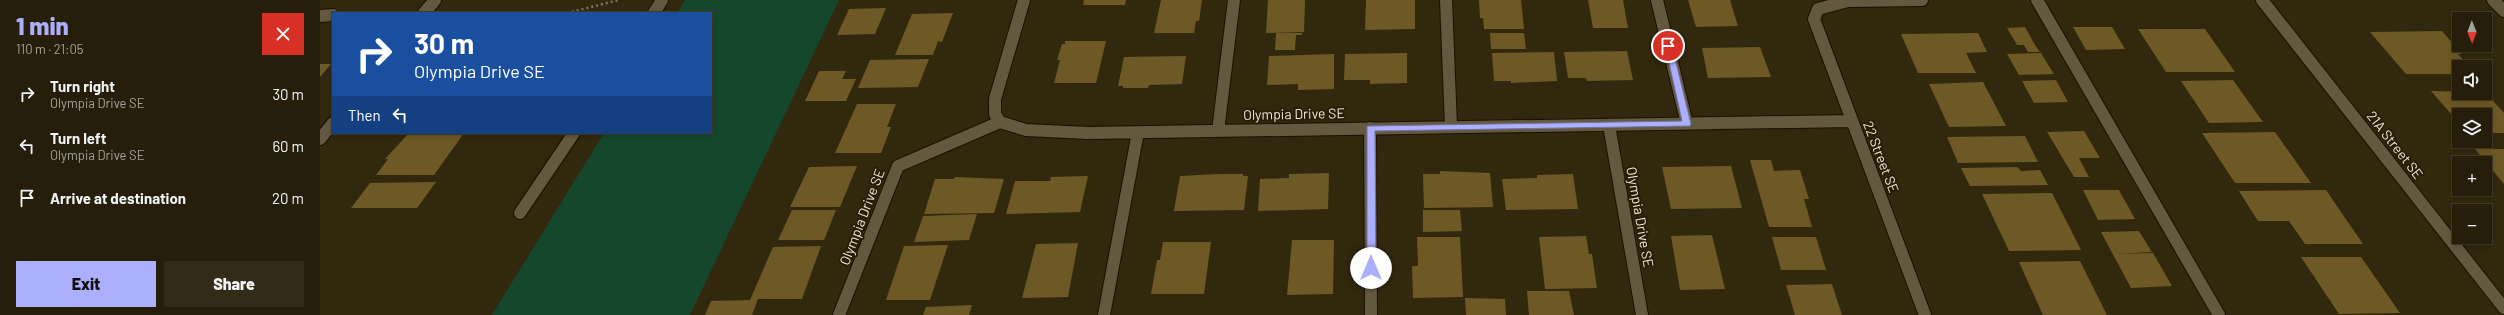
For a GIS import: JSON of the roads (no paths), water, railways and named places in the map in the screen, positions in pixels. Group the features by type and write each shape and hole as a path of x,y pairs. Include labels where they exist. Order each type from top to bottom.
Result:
{"street":[{"path":"425,12 435,0"},
{"path":"655,12 662,0"},
{"path":"1000,122 994,114 995,99 1024,0"},
{"path":"1218,131 1234,0"},
{"path":"1446,0 1451,127"},
{"path":"1657,0 1687,124"},
{"name":"22 Street SE","path":"1922,0 1848,1 1818,9 1814,19 1851,122 1925,315"},
{"path":"2037,0 2220,315"},
{"name":"21A Street SE","path":"2262,0 2504,308"},
{"path":"2493,0 2504,11"},
{"path":"320,16 332,16"},
{"name":"Olympia Drive SE","path":"839,315 898,166 1000,122 1015,128 1037,131 1138,132 1851,122"},
{"path":"320,139 332,124"},
{"name":"Olympia Drive SE","path":"1609,125 1642,315"},
{"path":"1370,128 1371,315"},
{"path":"1104,315 1138,132"},
{"path":"520,213 573,134"}]}
